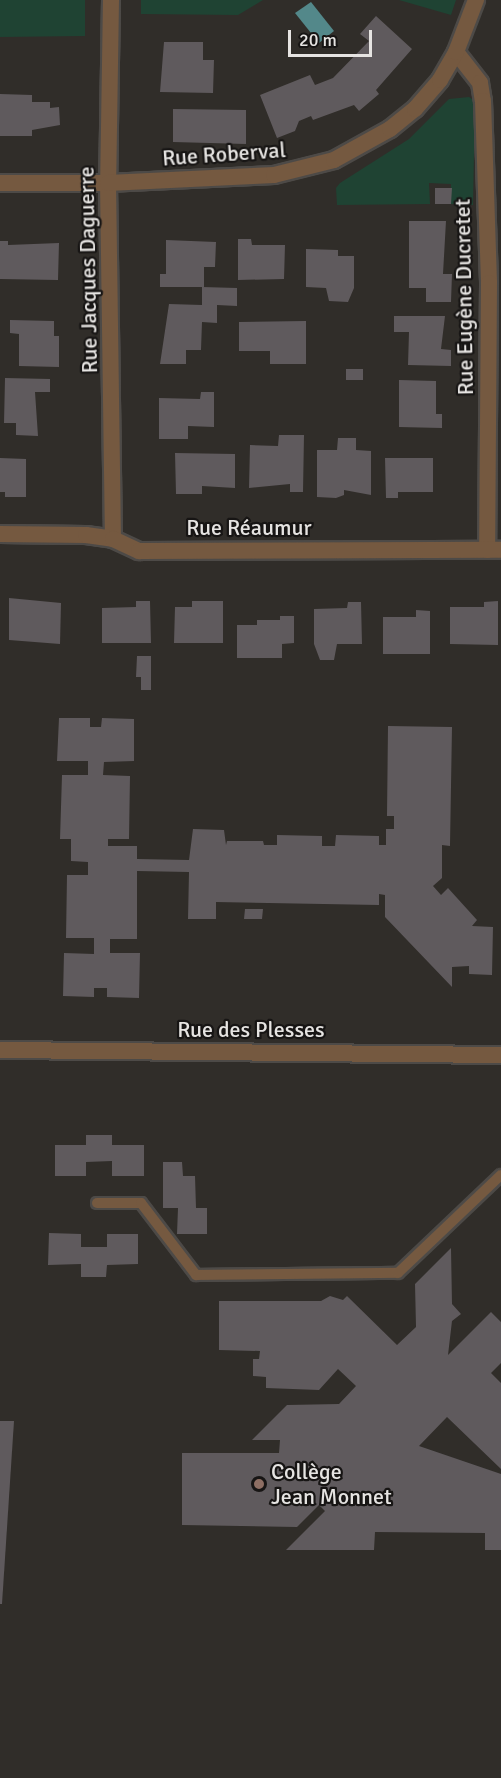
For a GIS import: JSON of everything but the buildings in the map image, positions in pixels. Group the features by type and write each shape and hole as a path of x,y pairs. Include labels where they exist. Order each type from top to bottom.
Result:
{"street":[{"name":"Rue Jacques Daguerre","path":"111,0 108,183 112,539"},
{"name":"Rue Roberval","path":"0,183 108,183 274,175 334,160 390,129 415,109 440,80 456,52 476,0"},
{"name":"Rue Eugène Ducretet","path":"456,52 480,83 483,100 494,550"},
{"name":"Rue Réaumur","path":"0,534 112,539 139,551 494,550"},
{"name":"Rue des Plesses","path":"0,1050 501,1055"}],"lane":[{"path":"97,1203 141,1203 196,1275 398,1273 501,1175"}],"green space":[{"path":"0,0 85,0 85,36 0,37"},
{"path":"141,0 263,0 238,15 141,14"},
{"path":"399,0 456,0 451,15"},
{"path":"469,97 475,101 473,205 451,204 451,184 429,183 430,204 337,205 336,188 340,183 409,139 449,99"}],"water":[{"path":"311,2 334,31 319,43 295,13"}],"place":[{"name":"Collège Jean Monnet","path":"259,1484"}]}
